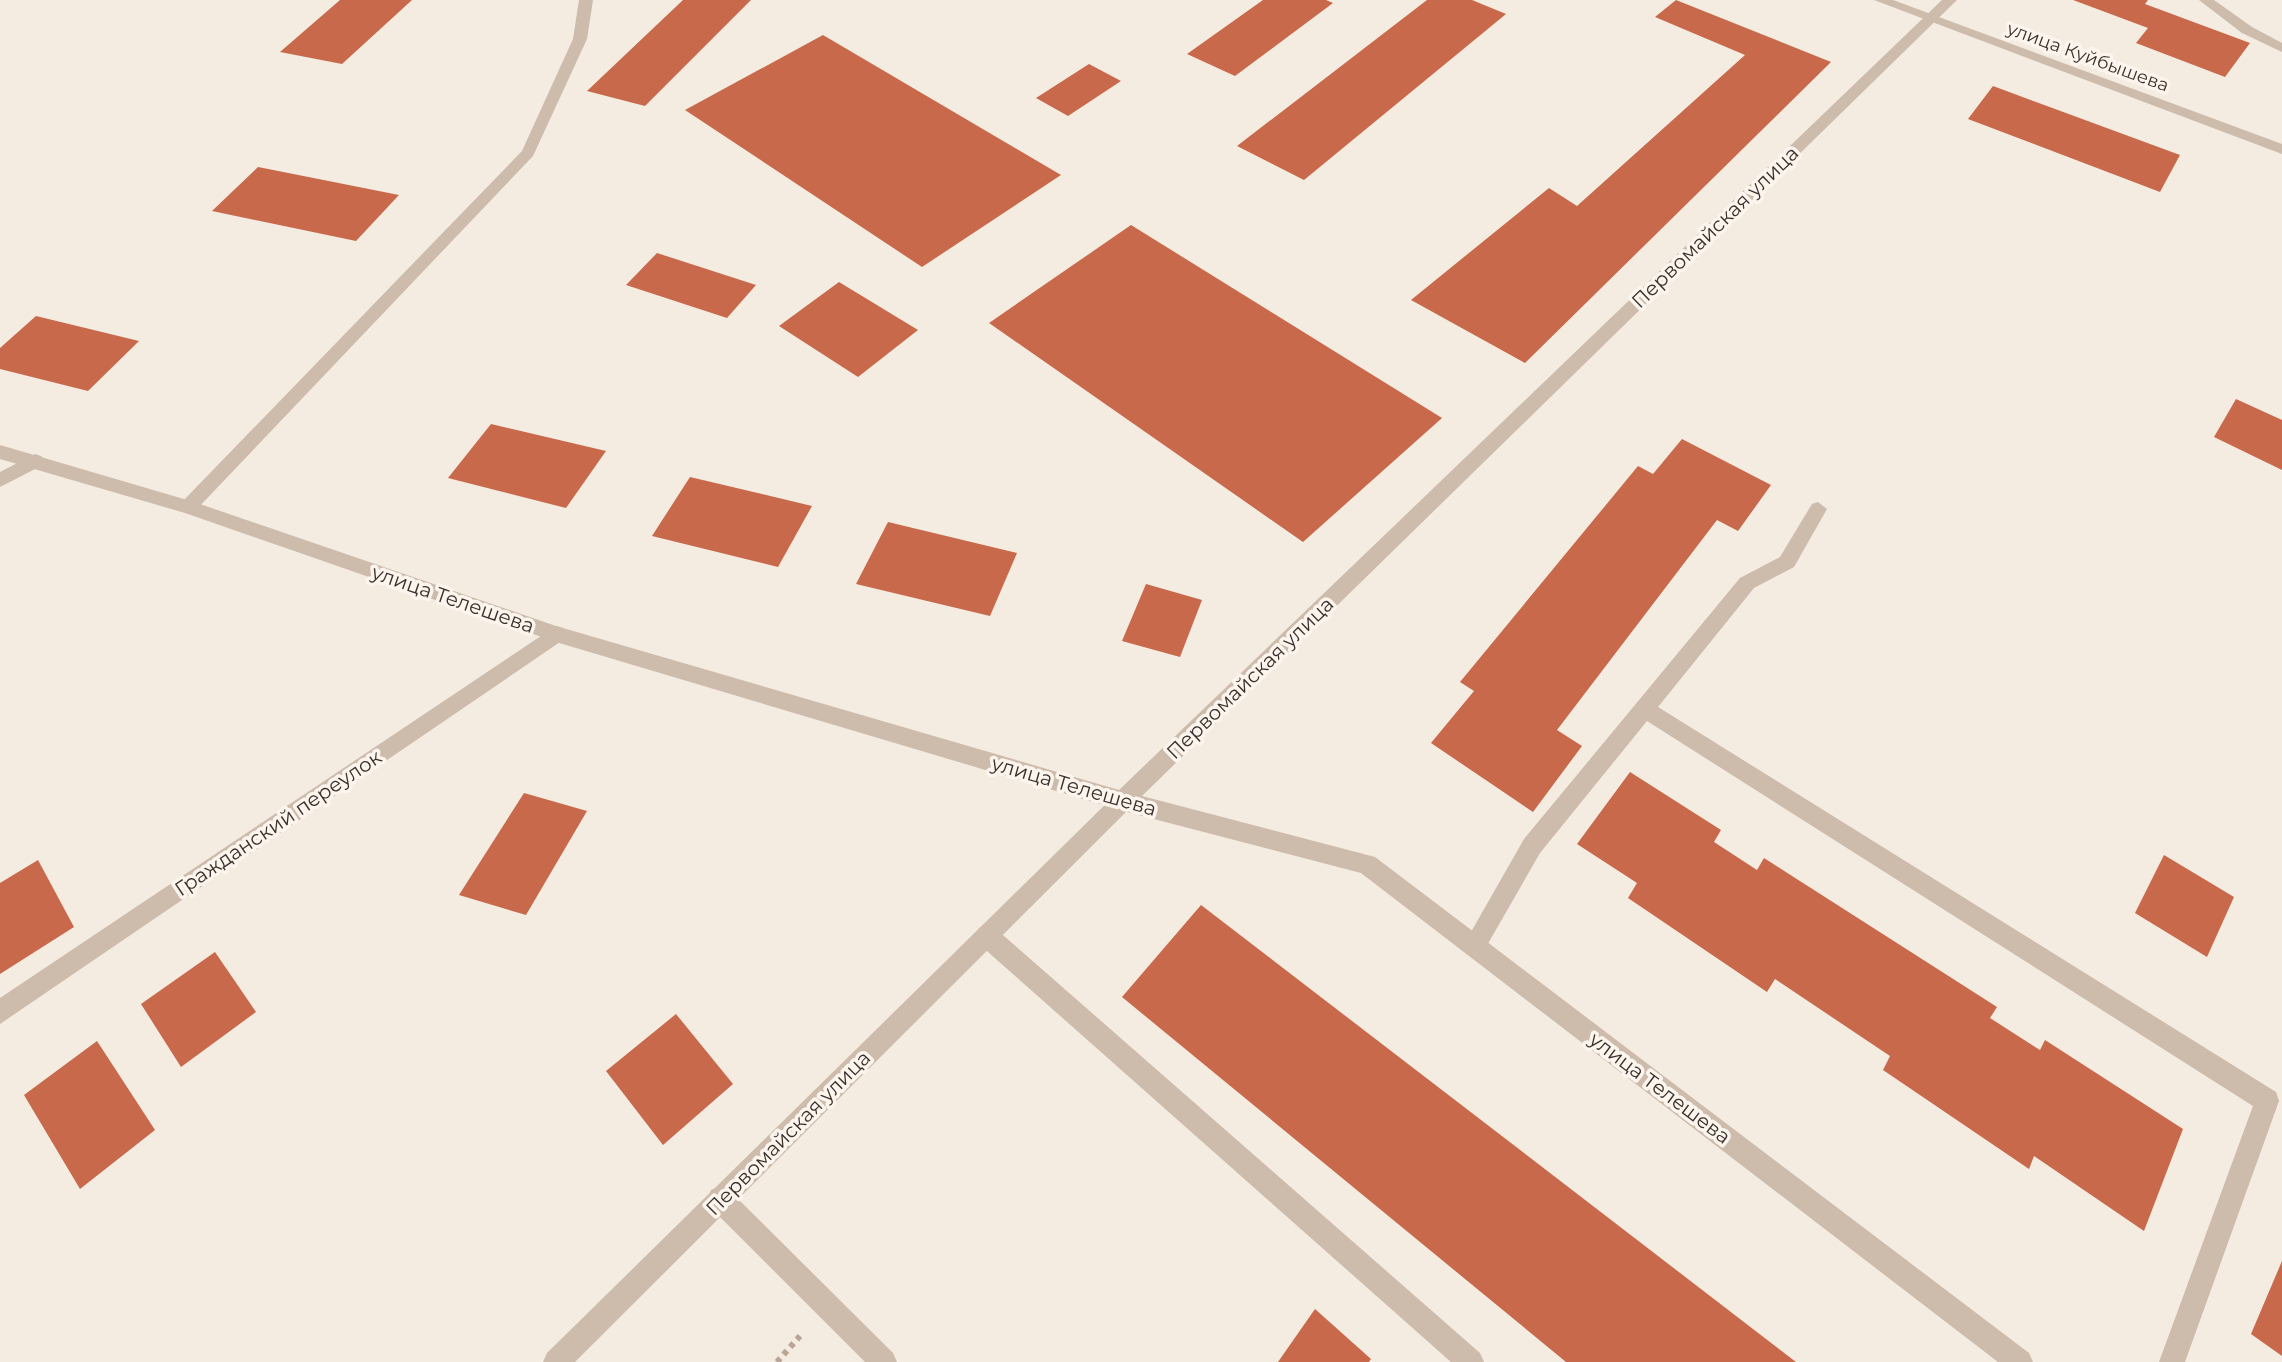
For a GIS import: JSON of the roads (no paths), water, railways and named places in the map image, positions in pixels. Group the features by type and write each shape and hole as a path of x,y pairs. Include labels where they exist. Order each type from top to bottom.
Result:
{"street":[{"path":"188,507 528,153 580,39 586,0"},
{"name":"улица Куйбышева","path":"1881,0 2282,149"},
{"name":"Первомайская улица","path":"556,1362 1123,801 1950,0"},
{"path":"2206,0 2247,30 2282,48"},
{"name":"улица Телешева","path":"0,452 188,507 556,634 1123,801 1367,864 2020,1362"},
{"path":"0,480 35,461"},
{"path":"1474,946 1532,846 1747,583 1787,562 1818,509"},
{"name":"Гражданский переулок","path":"0,1012 556,634"},
{"path":"1645,709 2267,1101 2172,1362"},
{"path":"987,936 1471,1362"},
{"path":"720,1199 884,1362"}]}
